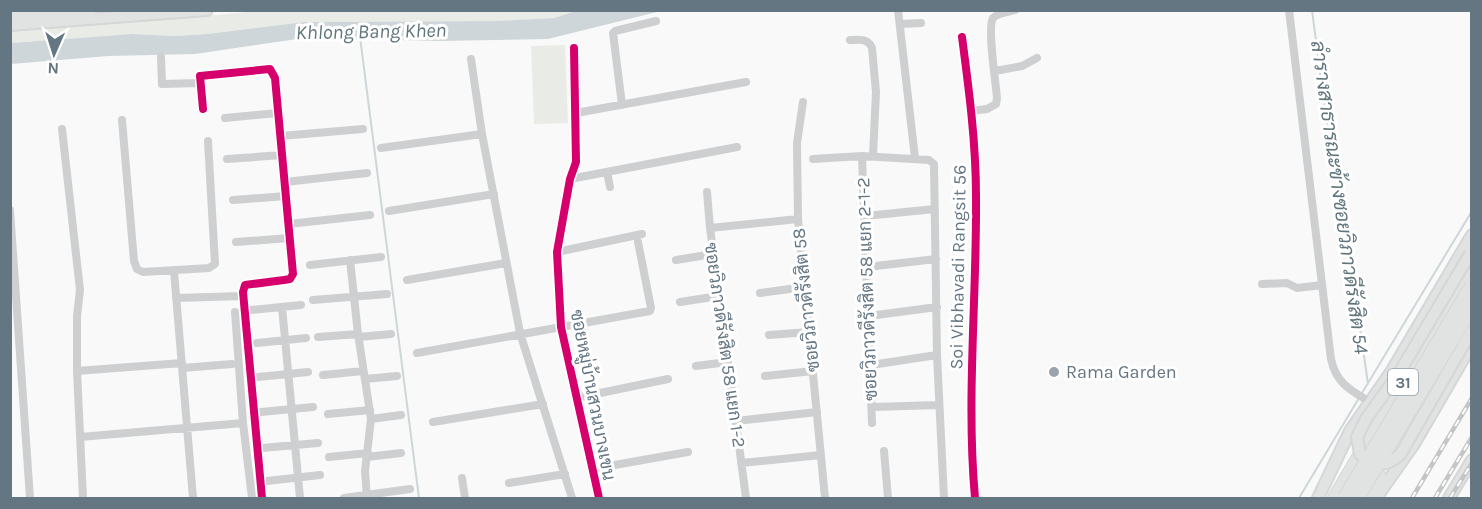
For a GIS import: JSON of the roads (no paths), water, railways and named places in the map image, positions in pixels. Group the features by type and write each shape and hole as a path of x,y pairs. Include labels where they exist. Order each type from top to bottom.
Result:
{"highway":[{"name":"31","path":"1335,498 1471,257"},
{"name":"31","path":"1346,498 1472,286"},
{"name":"31","path":"1357,498 1472,306"},
{"name":"31","path":"1365,498 1472,315"}],"main road":[{"path":"10,25 91,10"},
{"path":"10,16 207,10"},
{"name":"31","path":"1318,498 1364,398 1390,372 1472,235"},
{"path":"1471,257 1399,373 1366,419 1357,437 1360,454 1371,462 1383,465 1392,462 1400,455 1472,330"},
{"name":"31","path":"1376,498 1414,444 1472,344"},
{"path":"1449,498 1472,460"}],"street":[{"path":"898,10 915,158"},
{"path":"971,111 987,109 996,104 991,38 992,21 999,14 1015,10"},
{"path":"1289,10 1334,372 1340,381 1364,398"},
{"path":"622,105 613,33 656,21"},
{"path":"900,24 921,22"},
{"name":"Soi Vibhavadi Rangsit 56","path":"962,37 971,111 976,194 971,414 975,498"},
{"path":"850,40 866,40 872,48 876,92 873,156"},
{"name":"ซอยหมู่บ้านสวนบางเขน","path":"574,48 576,162 570,179 557,252 561,327 599,498"},
{"path":"161,57 162,84 200,83"},
{"path":"471,58 482,134 520,333 572,498"},
{"path":"995,71 1022,66 1036,58"},
{"path":"203,109 200,76 270,69 275,78 293,270 290,279 243,287 262,498"},
{"path":"576,113 746,82"},
{"name":"ซอยวิภาวดีรังสิต 58","path":"803,102 797,143 798,219 825,498"},
{"path":"225,118 278,113"},
{"path":"122,120 135,265 137,269 144,272 209,268 215,264 208,141"},
{"path":"62,129 80,290 77,316 77,371 83,498"},
{"path":"281,136 363,129"},
{"path":"381,148 482,134"},
{"path":"570,179 737,147"},
{"path":"228,159 282,155"},
{"name":"ซอยวิภาวดีรังสิต 58 แยก 2-1-2","path":"862,156 872,423"},
{"path":"813,159 873,156 915,158 929,160 934,164 937,355 944,498"},
{"path":"607,172 610,187"},
{"path":"285,182 367,173"},
{"name":"ซอยวิภาวดีรังสิต 58 แยก 1-2","path":"707,192 713,254 746,498"},
{"path":"389,211 494,194"},
{"path":"232,200 286,196"},
{"path":"865,216 935,209"},
{"path":"10,210 30,498"},
{"path":"289,224 370,214"},
{"path":"710,228 798,219"},
{"path":"236,242 290,238"},
{"path":"417,353 520,333 650,312 640,238 557,252"},
{"path":"676,260 713,254"},
{"path":"310,265 381,257"},
{"path":"867,267 936,259"},
{"path":"350,260 370,414 366,497"},
{"path":"406,280 506,262"},
{"path":"174,271 193,498"},
{"path":"1262,284 1287,283 1297,288 1322,285"},
{"path":"760,293 804,287"},
{"path":"313,300 387,294"},
{"path":"176,298 243,296"},
{"path":"680,302 719,296"},
{"path":"251,310 301,305"},
{"path":"282,307 300,498"},
{"path":"869,316 937,307"},
{"path":"235,312 243,423 252,498"},
{"path":"769,335 809,332"},
{"path":"318,337 391,334"},
{"path":"256,343 306,338"},
{"path":"870,365 937,355"},
{"path":"696,366 728,362"},
{"path":"77,371 232,364"},
{"path":"765,376 813,371"},
{"path":"258,377 308,372"},
{"path":"323,375 397,376"},
{"path":"576,398 668,379"},
{"path":"433,422 543,404"},
{"path":"872,407 939,405"},
{"path":"261,412 313,407"},
{"path":"736,421 817,412"},
{"path":"328,414 401,415"},
{"path":"80,437 243,423"},
{"path":"262,448 318,443"},
{"path":"884,450 888,498"},
{"path":"592,469 688,452"},
{"path":"329,457 401,453"},
{"path":"741,463 821,455"},
{"path":"509,483 565,474"},
{"path":"267,481 320,475"},
{"path":"462,478 465,498"},
{"path":"344,498 366,497 411,489"}],"water":[{"name":"Khlong Bang Khen","path":"576,11 661,11 548,39 439,41 304,38 195,54 108,56 11,64 11,43 132,34 175,36 207,34 304,22 497,21 554,18"}],"waterway":[{"name":"ลำรางสาธารณะข้างซอยวิภาวดีรังสิต 54","path":"1312,10 1368,384"},
{"name":"Khlong Bang Khen","path":"360,37 419,498"},
{"path":"1362,393 1472,211"},
{"path":"1299,498 1359,398"}],"railway":[{"path":"1412,498 1472,398"},
{"path":"1435,498 1472,437"},
{"path":"1450,498 1472,463"}],"place":[{"name":"Rama Garden","path":"1054,372"}]}
